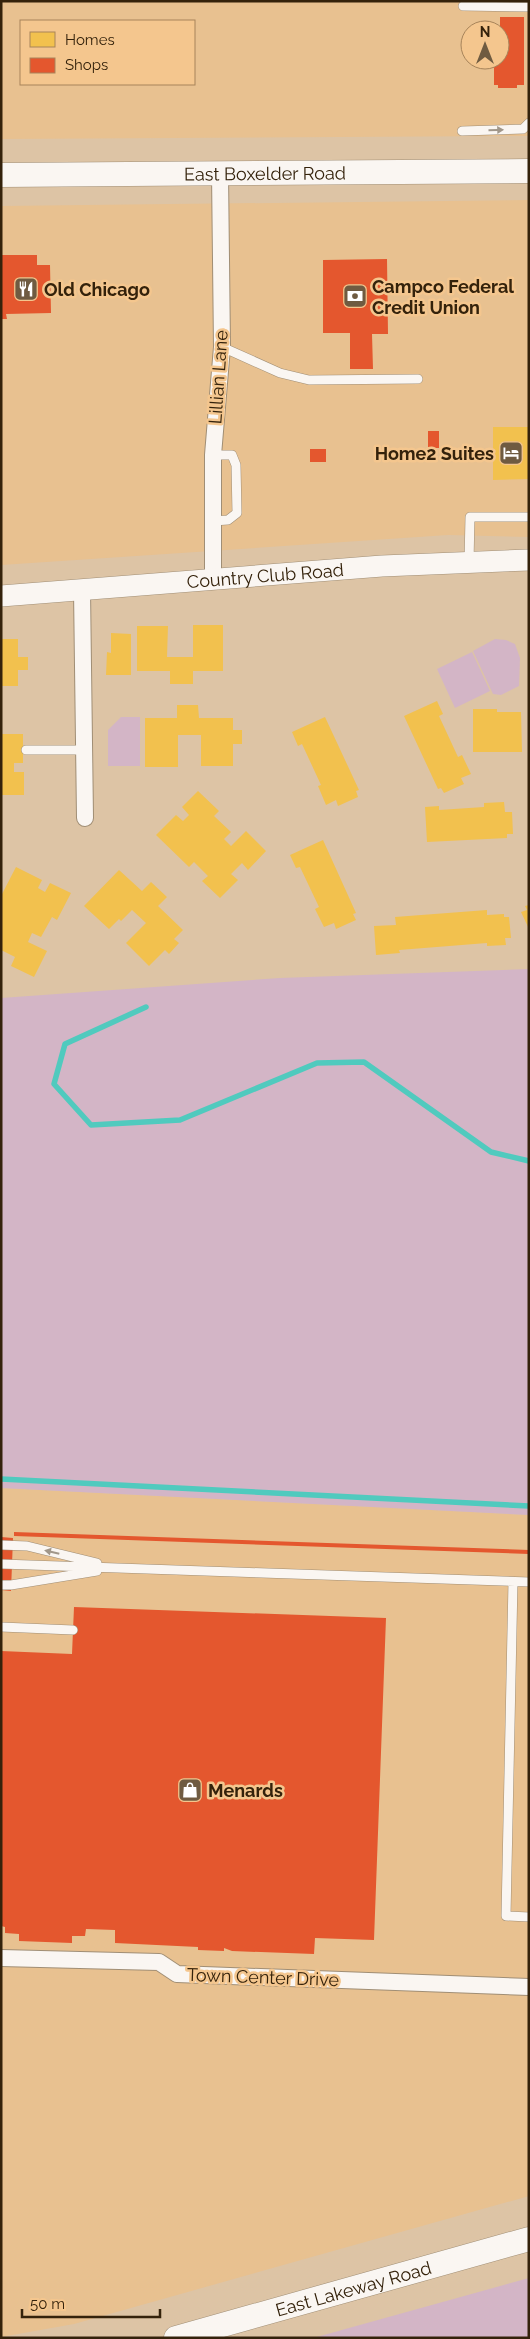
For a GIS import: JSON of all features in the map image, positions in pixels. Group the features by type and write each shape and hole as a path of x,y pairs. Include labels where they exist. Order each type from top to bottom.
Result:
{"main road":[{"name":"East Boxelder Road","path":"1,175 529,171"},
{"name":"East Lakeway Road","path":"176,2338 529,2239"}],"street":[{"name":"Lillian Lane","path":"213,580 212,455 222,347 220,173"},
{"name":"Country Club Road","path":"1,596 382,566 529,560"},
{"path":"82,590 85,818"},
{"name":"Town Center Drive","path":"1,1958 160,1962 177,1974 529,1986"}],"lane":[{"path":"464,6 529,7"},
{"path":"462,131 523,129 529,123"},
{"path":"222,347 280,373 309,380 418,379"},
{"path":"212,455 232,454 236,465 236,513 228,520 213,521"},
{"path":"469,563 470,517 529,517"},
{"path":"26,750 85,750"},
{"path":"1,1545 26,1546 117,1567"},
{"path":"1,1564 529,1582"},
{"path":"1,1584 11,1585 117,1567"},
{"path":"513,1582 506,1916 529,1917"},
{"path":"1,1627 73,1630"}],"shaded area":[{"path":"1,1 529,1 529,136 1,139"},
{"path":"529,200 529,537 448,535 1,565 1,206"},
{"path":"495,639 506,640 515,644 520,658 519,686 501,695 493,694 473,651"},
{"path":"472,652 490,691 455,708 437,669"},
{"path":"121,717 140,717 140,766 108,766 108,730"},
{"path":"529,969 529,1515 1,1488 1,998 280,978"},
{"path":"1,1488 529,1515 529,2196 74,2324 1,2337"},
{"path":"529,2278 529,2338 313,2338"}],"building: Homes":[{"name":"Home2 Suites","path":"493,427 529,427 529,479 493,480"},
{"path":"193,625 223,625 223,671 193,671 193,684 170,684 170,671 137,671 137,626 168,626 167,657 193,657"},
{"path":"111,633 131,634 131,675 106,675 107,652 111,653"},
{"path":"1,639 18,639 18,657 28,657 28,670 18,670 18,686 1,686"},
{"path":"437,701 443,714 439,716 458,757 462,755 471,774 461,778 464,784 444,793 441,788 438,789 404,716"},
{"path":"177,705 198,705 199,718 233,718 233,730 242,730 242,744 233,744 233,766 201,766 201,735 178,735 178,767 145,767 145,718 177,718"},
{"path":"473,709 521,712 522,752 473,752"},
{"path":"325,717 359,790 356,791 358,797 338,806 336,800 326,805 318,786 321,785 302,744 298,746 292,732"},
{"path":"1,734 23,734 23,763 14,763 14,772 24,772 24,795 1,795"},
{"path":"198,791 219,811 214,816 231,832 224,839 231,846 246,831 266,851 248,870 242,863 231,874 238,880 220,898 202,881 208,876 194,862 189,867 156,835 176,815 183,821 189,815 182,807"},
{"path":"504,802 505,812 512,812 513,834 507,834 507,838 427,842 425,807 439,806 439,810 484,807 484,803"},
{"path":"323,840 356,913 353,914 356,920 336,929 334,923 324,927 315,909 319,907 300,867 296,868 290,855"},
{"path":"16,867 42,880 38,888 45,892 50,883 71,893 57,920 52,917 41,937 32,933 28,942 47,951 34,977 11,966 15,957 1,950 1,896"},
{"path":"119,870 142,891 151,882 167,897 158,906 183,930 174,939 179,943 169,954 165,950 149,966 126,943 146,923 132,910 109,929 84,906"},
{"path":"529,905 529,929 521,912 527,910 525,906"},
{"path":"487,910 487,915 504,914 504,917 509,917 511,938 505,938 506,945 487,946 487,943 399,950 400,953 376,955 374,926 396,925 395,917"}],"building: Shops":[{"path":"500,17 524,17 524,85 517,85 517,88 498,88 498,85 494,85 494,70 510,70 510,20 500,20"},
{"name":"Old Chicago","path":"1,255 37,255 37,265 50,265 51,313 6,314 7,319 1,319"},
{"name":"Campco Federal Credit Union","path":"387,259 388,334 372,334 373,369 350,369 350,333 323,333 323,260"},
{"path":"428,431 439,431 439,448 428,448"},
{"path":"310,449 326,449 326,462 310,462"},
{"path":"14,1532 529,1550 529,1554 14,1536"},
{"path":"1,1537 13,1538 11,1591 1,1590"},
{"name":"Menards","path":"74,1607 386,1618 374,1940 315,1938 314,1954 232,1951 224,1948 224,1951 198,1950 198,1947 115,1943 115,1930 86,1929 85,1936 72,1936 72,1943 19,1941 19,1934 5,1933 5,1927 1,1926 1,1651 72,1654"}],"waterway":[{"path":"146,1007 65,1044 54,1084 91,1125 180,1120 317,1063 364,1062 491,1152 529,1161"},
{"path":"1,1479 529,1506"}],"place":[{"name":"Old Chicago","path":"26,289"},
{"name":"Campco Federal Credit Union","path":"355,296"},
{"name":"Home2 Suites","path":"511,453"},
{"name":"Menards","path":"190,1790"}]}
